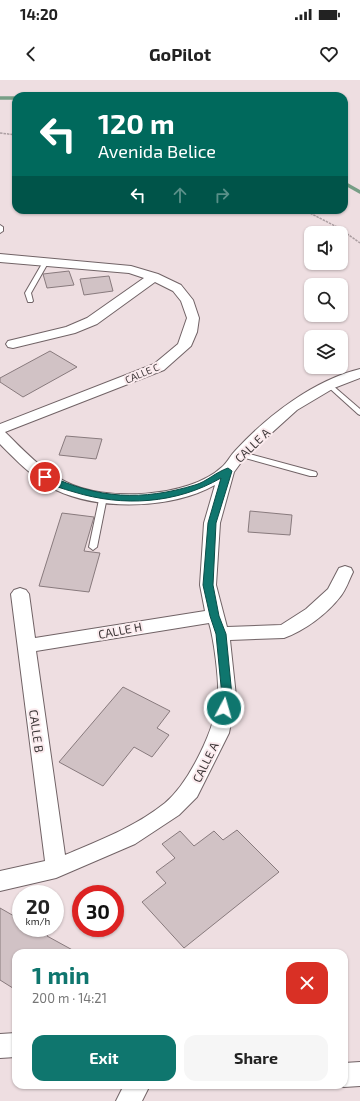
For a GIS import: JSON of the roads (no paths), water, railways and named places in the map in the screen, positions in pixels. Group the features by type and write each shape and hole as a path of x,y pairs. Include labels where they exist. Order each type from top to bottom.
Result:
{"street":[{"name":"CALLE C","path":"0,258 131,270 154,277 177,288 187,300 193,318 190,332 184,346 169,360 148,372 0,429"},
{"path":"13,344 70,330 92,321 154,277"},
{"name":"CALLE A","path":"0,881 56,868 128,838 172,809 190,791 219,733 227,696 221,634 208,585 212,523 228,471 240,454 292,407 329,385 360,373"},
{"path":"0,436 45,477 66,488 103,497 132,500 161,497 199,487 228,471"},
{"path":"221,634 284,631 312,614 334,592 344,572"},
{"name":"CALLE B","path":"20,594 56,868"},
{"name":"CALLE H","path":"26,646 138,627 215,616"},
{"path":"0,1046 12,1045"},
{"path":"348,1075 360,1074"},
{"path":"128,1101 136,1089"}],"lane":[{"path":"30,301 28,293 45,263"},
{"path":"329,385 360,413"},
{"path":"240,454 313,474"},
{"path":"93,547 103,497"}],"waterway":[{"path":"0,98 12,98"},
{"path":"348,185 360,192"}]}
